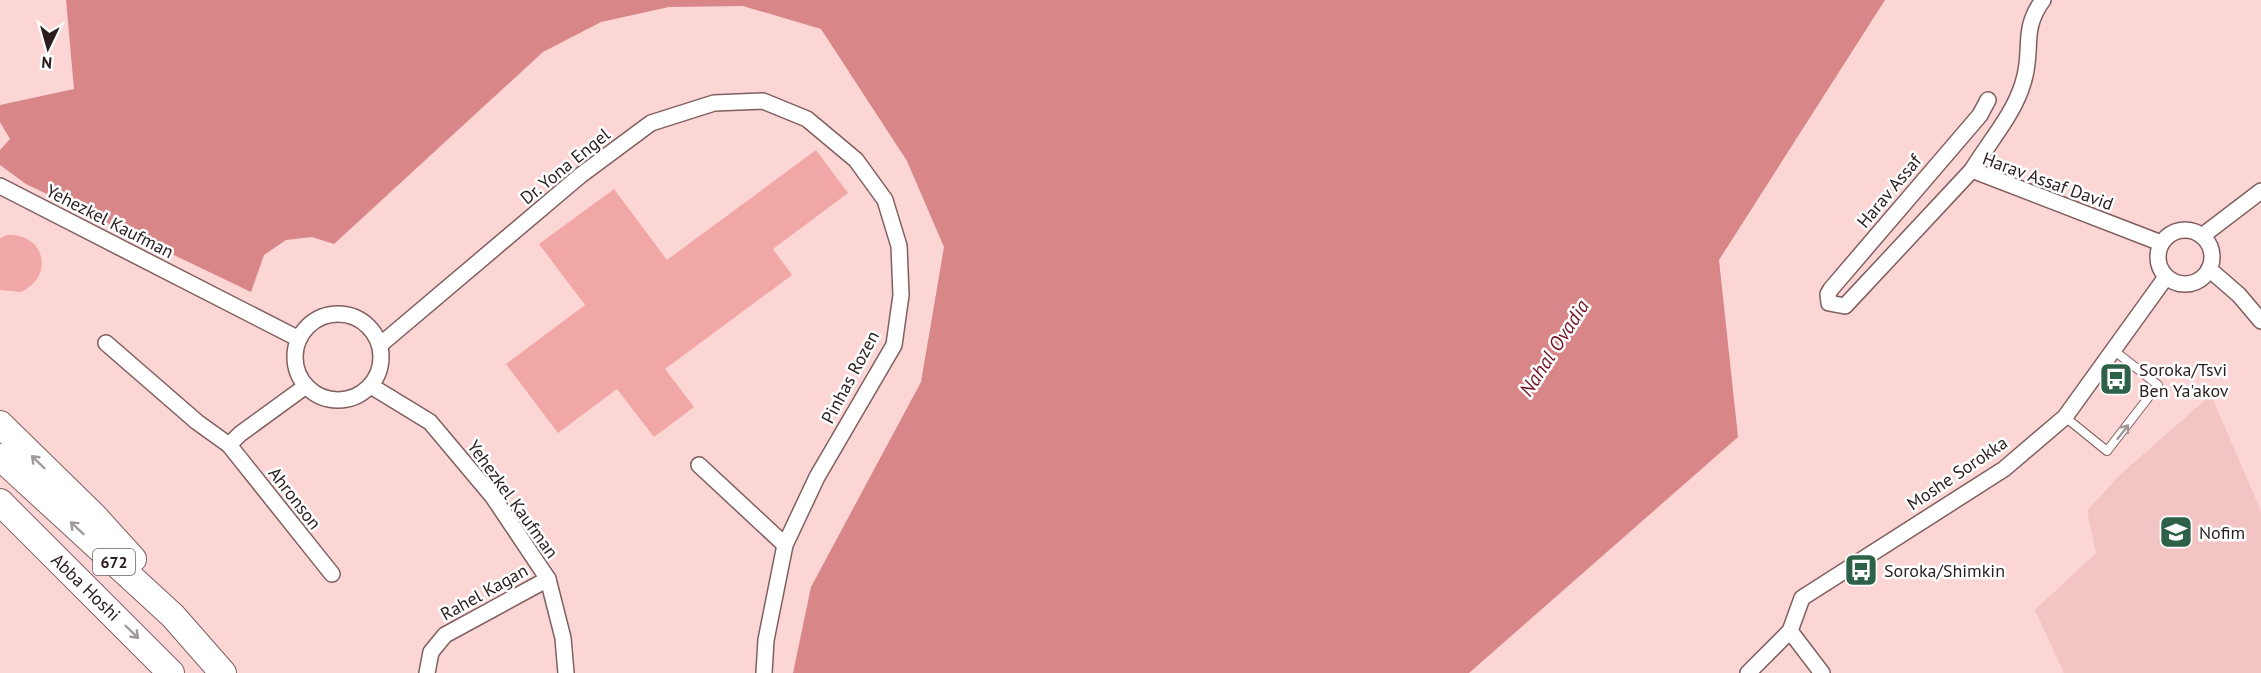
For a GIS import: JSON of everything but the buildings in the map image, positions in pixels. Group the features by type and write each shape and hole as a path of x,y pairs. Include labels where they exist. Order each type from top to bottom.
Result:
{"main road":[{"path":"0,424 94,516 149,577 173,616"},
{"name":"Abba Hoshi","path":"0,457 173,616 223,673"},
{"name":"Abba Hoshi","path":"0,502 171,673"}],"street":[{"path":"1972,170 2015,104 2024,81 2032,15 2043,0"},
{"name":"Harav Assaf","path":"1834,306 1827,299 1831,289 1980,115 1988,100"},
{"name":"Dr. Yona Engel","path":"380,345 581,175 651,123 714,103 763,101 807,119"},
{"name":"Pinhas Rozen","path":"764,673 766,640 785,545 817,477 894,345 901,295 899,246 885,200 856,160 807,119"},
{"name":"Harav Assaf David","path":"1834,306 1845,306 1972,170 2161,243"},
{"name":"Yehezkel Kaufman","path":"0,186 299,339"},
{"path":"2202,236 2261,190"},
{"path":"2181,230 2195,231 2202,236 2212,252 2209,269 2204,277 2191,284 2177,283 2166,277 2159,268 2157,255 2161,243 2170,234 2181,230"},
{"path":"2209,269 2239,295 2261,321"},
{"name":"Moshe Sorokka","path":"1748,673 1790,631 1802,597 2004,469 2065,417 2166,277"},
{"path":"334,314 349,316 363,322 373,332 380,345 382,359 379,374 371,386 360,395 346,400 331,400 318,395 306,386 296,363 299,339 308,327 320,318 334,314"},
{"name":"Ahronson","path":"106,343 197,422 229,445 332,574"},
{"path":"229,445 240,434 306,386"},
{"name":"Yehezkel Kaufman","path":"371,386 430,422 493,497 548,579 563,638 566,673"},
{"path":"699,465 785,545"},
{"name":"Rahel Kagan","path":"427,673 431,652 445,635 548,579"},
{"path":"1790,631 1822,673"}],"lane":[{"path":"2065,417 2107,451 2158,385 2112,349"}],"shaded area":[{"path":"66,0 1885,0 1719,260 1738,437 1469,673 793,673 811,587 921,382 944,247 907,161 821,29 743,6 669,7 601,22 543,52 334,244 312,237 286,240 264,255 251,292 26,184 0,165 0,150 10,139 0,122 0,105 74,89"},
{"path":"816,150 848,193 773,249 792,275 665,369 694,407 654,437 617,389 558,433 506,364 585,305 539,244 614,189 667,260"},
{"path":"7,235 20,236 30,241 37,248 41,257 42,266 38,276 32,285 21,292 0,290 0,238"},
{"name":"Nofim","path":"2211,395 2261,511 2261,673 2064,673 2035,610 2096,553 2087,511 2120,475"}],"waterway":[{"path":"184,59 220,0"},
{"name":"Nahal Ovadia","path":"1317,673 1341,652 1448,533 1591,322 1761,0"}],"place":[{"name":"Soroka/Tsvi Ben Ya'akov","path":"2116,379"},
{"name":"Nofim","path":"2176,532"},
{"name":"Soroka/Shimkin","path":"1861,570"}]}
